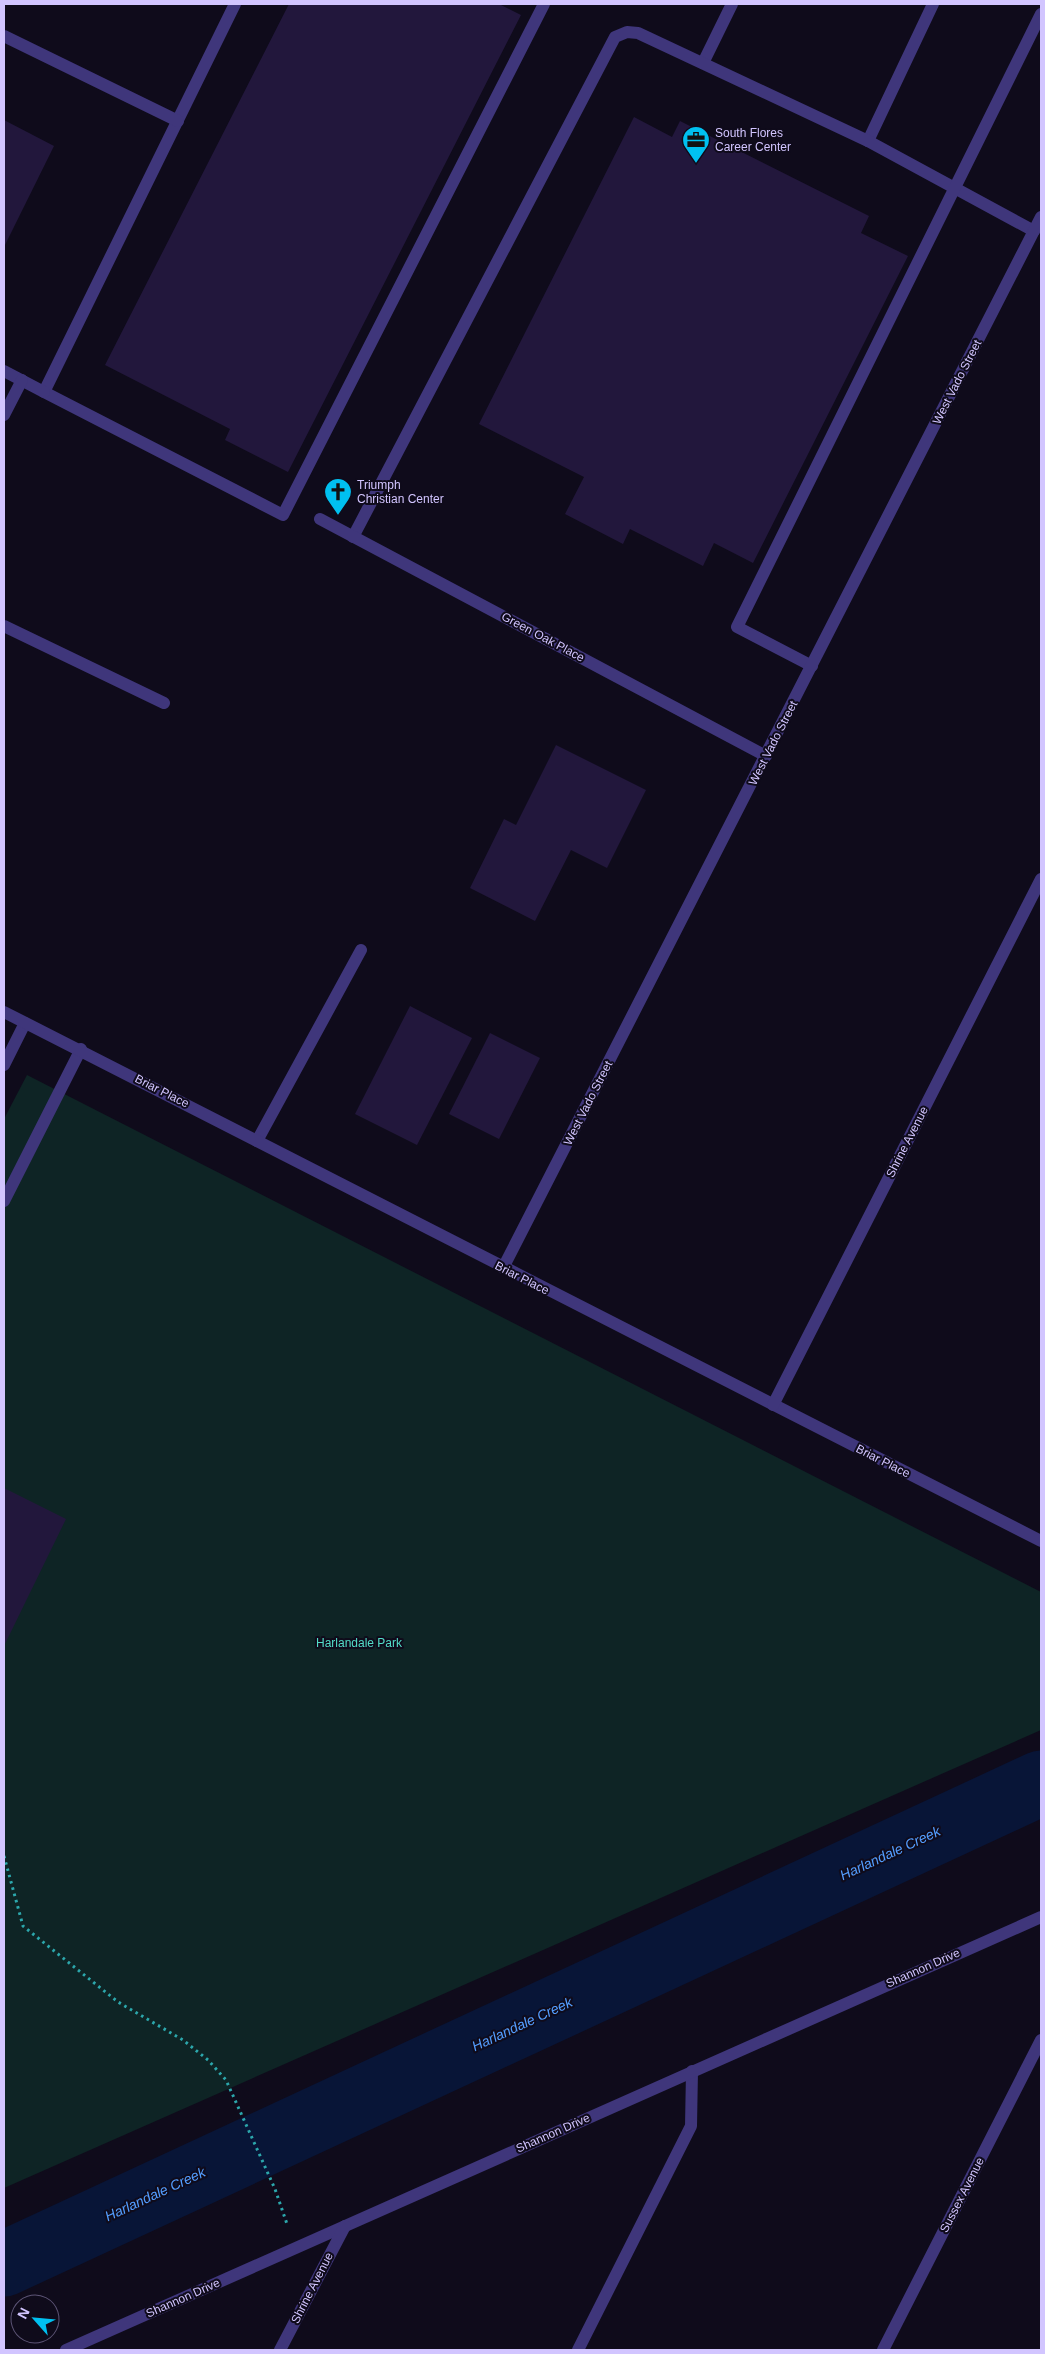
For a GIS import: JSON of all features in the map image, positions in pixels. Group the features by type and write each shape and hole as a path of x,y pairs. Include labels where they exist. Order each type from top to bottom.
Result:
{"street":[{"path":"44,392 235,4"},
{"path":"4,371 283,515 544,4"},
{"path":"703,63 732,4"},
{"path":"868,141 933,4"},
{"path":"812,666 737,627 1041,14"},
{"path":"353,537 615,37 626,32 638,33 868,141 1034,231"},
{"path":"4,36 178,121"},
{"name":"West Vado Street","path":"503,1268 1041,217"},
{"path":"4,415 22,380"},
{"name":"Green Oak Place","path":"320,519 766,756"},
{"path":"4,626 164,703"},
{"name":"Shrine Avenue","path":"773,1405 1041,880"},
{"path":"257,1141 361,950"},
{"name":"Briar Place","path":"4,1012 81,1049 503,1268 1041,1541"},
{"path":"4,1065 25,1023"},
{"path":"4,1201 81,1049"},
{"name":"Shannon Drive","path":"66,2350 1041,1916"},
{"name":"Sussex Avenue","path":"883,2350 1041,2040"},
{"path":"578,2350 692,2126 692,2071"},
{"name":"Shrine Avenue","path":"280,2350 344,2226"}],"path":[{"path":"4,1856 23,1926 118,2002 183,2040 208,2060 226,2080 275,2189 293,2249"}],"green space":[{"name":"Harlandale Park","path":"27,1075 1041,1592 1041,1730 4,2188 4,1119"}],"building":[{"path":"289,4 499,4 521,15 288,472 225,440 230,429 105,365"},
{"path":"634,117 672,137 680,121 869,216 861,233 908,256 753,563 714,543 703,566 630,529 623,544 565,514 584,477 479,424"},
{"path":"4,120 54,146 4,247"},
{"path":"556,745 646,790 607,868 571,850 535,921 470,888 504,819 516,825"},
{"path":"410,1006 472,1038 417,1145 355,1114"},
{"path":"490,1033 540,1058 499,1139 449,1114"},
{"path":"4,1488 66,1519 4,1646"}],"waterway":[{"name":"Harlandale Creek","path":"4,2264 1041,1783"}],"place":[{"name":"South Flores Career Center","path":"696,164"},
{"name":"Triumph Christian Center","path":"338,516"}]}
